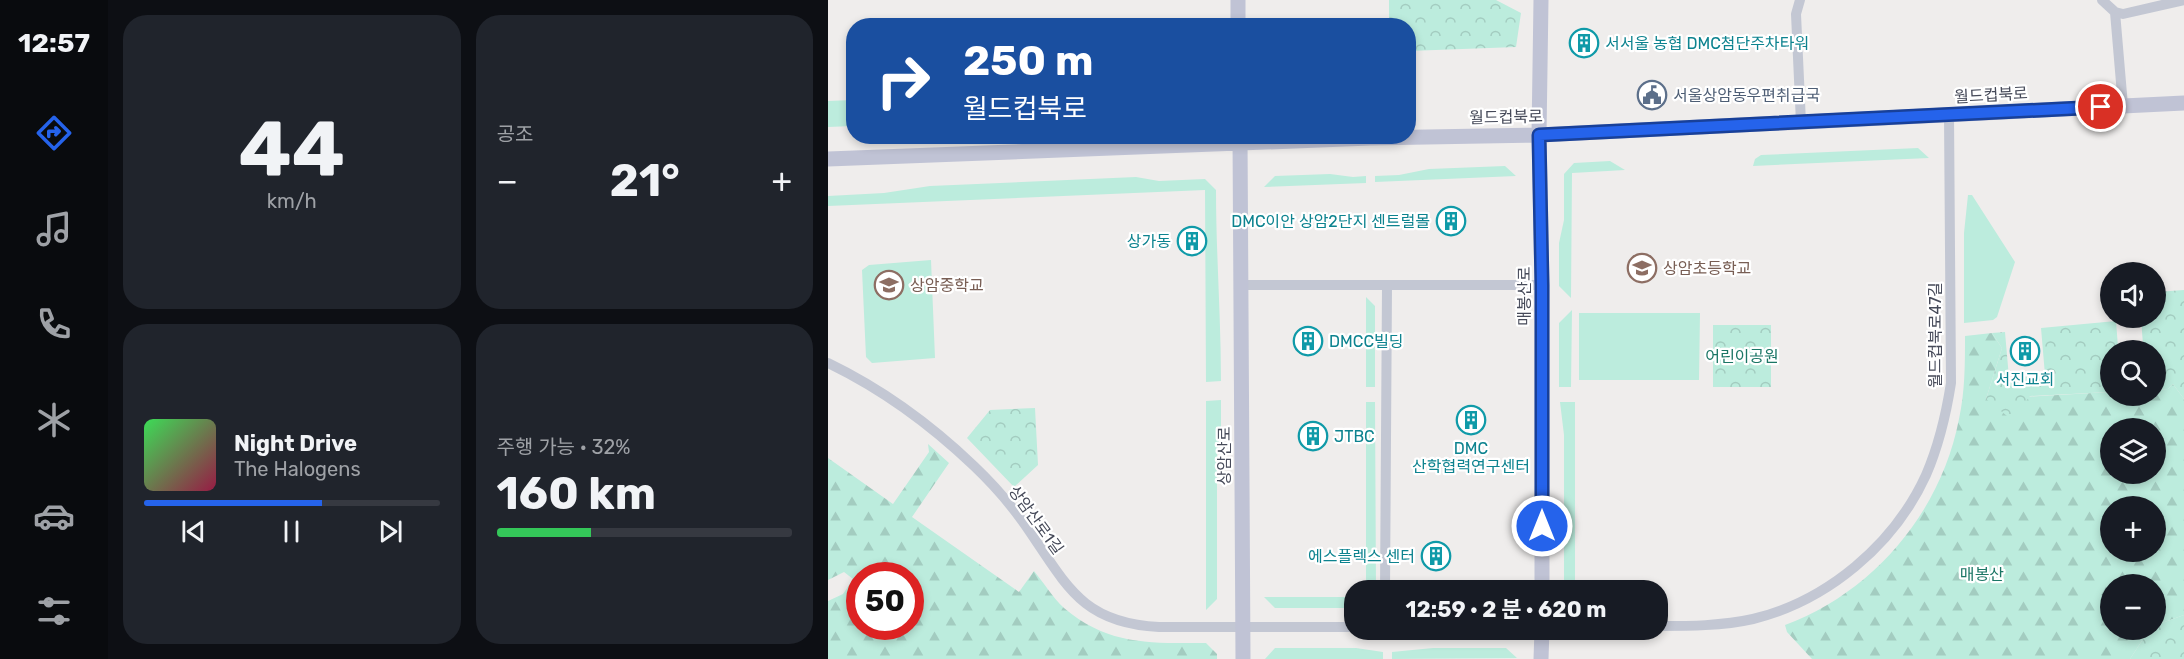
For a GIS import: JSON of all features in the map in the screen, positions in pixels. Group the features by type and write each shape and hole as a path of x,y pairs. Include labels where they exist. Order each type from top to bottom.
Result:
{"main road":[{"path":"1238,0 1238,18"},
{"name":"매봉산로","path":"1541,0 1539,135 1542,285 1542,580"},
{"name":"월드컵북로","path":"1416,137 1539,135 2184,103"},
{"name":"월드컵북로","path":"828,159 1160,144"},
{"name":"상암산로","path":"1240,144 1243,659"},
{"path":"1542,640 1542,659"}],"street":[{"path":"1800,0 1796,14 1801,123"},
{"path":"2102,0 2115,12 2123,14 2184,0"},
{"path":"2115,12 2123,106"},
{"name":"월드컵북로47길","path":"1668,626 1751,619 1780,610 1836,582 1860,562 1896,524 1926,476 1938,446 1951,383 1949,115"},
{"path":"1242,285 1542,285"},
{"path":"1385,580 1387,286"},
{"name":"상암산로1길","path":"828,363 871,385 906,408 975,466 1029,530 1069,589 1093,609 1112,618 1140,626 1243,627"},
{"path":"1243,627 1344,627"}],"green space":[{"path":"1389,0 1496,0 1521,13 1516,47 1416,51 1416,18 1389,18"},
{"path":"846,100 846,126 828,127 828,101"},
{"path":"1918,148 1929,158 1753,166 1755,159 1761,155"},
{"path":"1610,161 1625,170 1572,173 1571,298 1559,286 1559,243 1564,220 1564,174 1574,163"},
{"path":"1505,166 1516,176 1375,182 1375,176 1399,175 1429,169"},
{"path":"1330,174 1366,176 1366,183 1264,187 1275,176"},
{"path":"1136,177 1159,181 1205,179 1216,190 1221,381 1206,382 1205,190 828,206 828,196 884,193 930,186"},
{"path":"1968,195 1972,195 2015,262 1997,317 1993,320 1964,323 1964,233"},
{"path":"931,260 935,358 872,363 866,357 862,270 869,265"},
{"path":"2184,290 2184,399 2173,384 2166,389 2166,340 2143,340 2142,328 2166,328 2166,291"},
{"path":"1366,297 1375,306 1375,387 1366,387"},
{"path":"1572,310 1571,387 1559,387 1559,323"},
{"path":"1579,313 1700,313 1699,380 1579,380"},
{"path":"2100,322 2100,328 2117,328 2117,340 2100,340 2100,392 2030,396 2012,420 1986,399 2002,348 1992,333 2005,332 2009,378 2045,375 2041,328"},
{"name":"어린이공원","path":"1713,325 1771,325 1771,387 1713,387"},
{"name":"매봉산","path":"1992,333 2002,348 1986,399 2100,393 2100,406 2166,406 2166,389 2173,384 2184,399 2184,615 2166,621 2166,574 2100,574 2100,640 2142,640 2130,659 1812,659 1787,632 1785,625 1847,592 1874,570 1899,545 1920,516 1937,486 1950,453 1961,409 1965,336"},
{"path":"1221,400 1221,428 1217,451 1217,599 1206,610 1206,401"},
{"path":"1366,402 1375,402 1376,580 1366,580"},
{"path":"1560,402 1575,402 1575,580 1564,580 1564,435"},
{"path":"1035,408 1038,465 1014,487 967,438 990,410"},
{"path":"928,444 949,463 912,517 1019,592 1034,571 1064,608 1097,630 1131,640 1206,643 1217,654 1217,659 828,659 828,601 843,594 846,590 846,640 924,640 924,562 846,562 846,574 844,572 828,580 828,458 893,504 929,452"},
{"path":"1264,597 1344,597 1344,608 1275,608"},
{"path":"2184,615 2184,659 2130,659 2142,640 2166,640 2166,621"},
{"path":"1275,648 1356,648 1383,652 1383,659 1265,659"},
{"path":"1433,648 1506,648 1517,658 1392,659 1392,652"}],"place":[{"name":"서서울 농협 DMC첨단주차타워","path":"1584,43"},
{"name":"서울상암동우편취급국","path":"1652,95"},
{"name":"DMC이안 상암2단지 센트럴몰","path":"1451,221"},
{"name":"상가동","path":"1192,241"},
{"name":"상암초등학교","path":"1642,268"},
{"name":"상암중학교","path":"889,285"},
{"name":"DMCC빌딩","path":"1308,341"},
{"name":"서진교회","path":"2025,351"},
{"name":"DMC 산학협력연구센터","path":"1471,420"},
{"name":"JTBC","path":"1313,436"},
{"name":"에스플렉스 센터","path":"1436,556"}],"route":[{"path":"1542,526 1542,285 1539,135 2101,107"}]}
